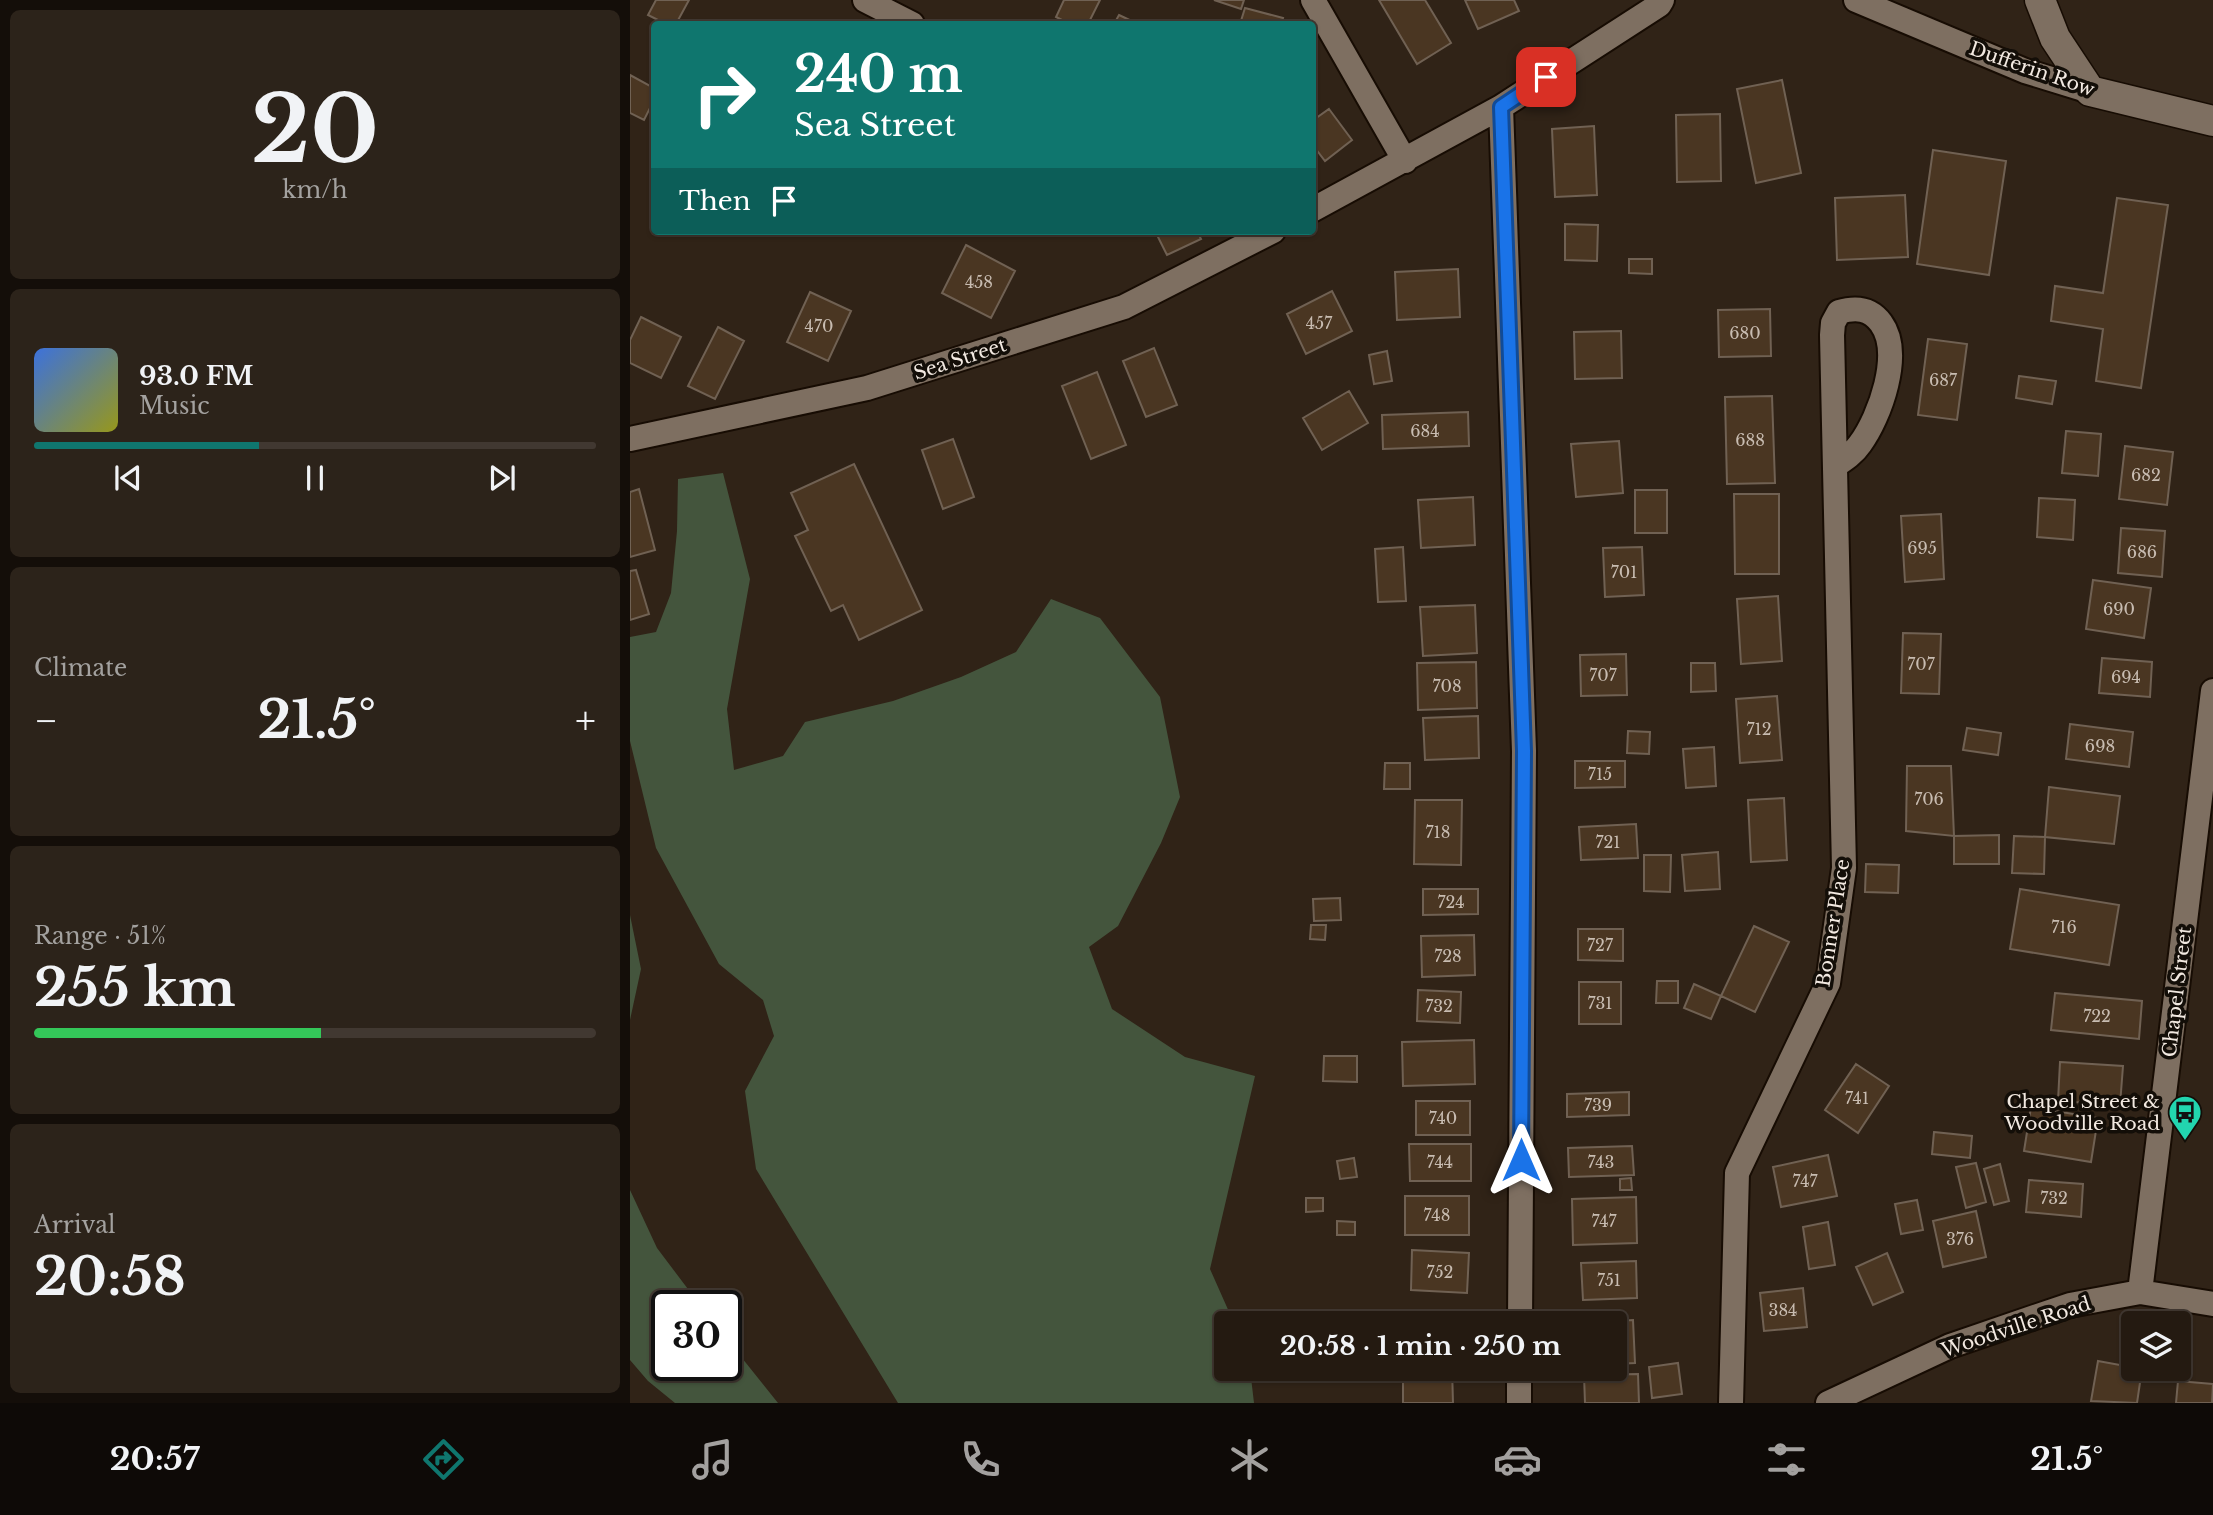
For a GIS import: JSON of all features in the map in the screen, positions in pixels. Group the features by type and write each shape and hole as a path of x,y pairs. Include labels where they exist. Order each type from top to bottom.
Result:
{"street":[{"path":"865,0 906,21"},
{"path":"1314,0 1405,161"},
{"path":"1316,208 1501,107 1659,5 1662,0"},
{"name":"Dufferin Row","path":"1856,0 2025,71 2090,91 2213,121"},
{"path":"2040,0 2055,38 2090,91"},
{"path":"1501,107 1524,751 1520,1311"},
{"name":"Sea Street","path":"630,439 867,388 1111,312 1265,235"},
{"name":"Bonner Place","path":"1731,1403 1737,1173 1828,983 1844,868 1833,323 1839,312 1851,308 1866,310 1876,317 1891,340 1889,370 1884,394 1870,429 1860,445 1836,465"},
{"name":"Chapel Street","path":"2140,1292 2208,787 2213,691"},
{"name":"Woodville Road","path":"1828,1403 1950,1346 2070,1305 2140,1292 2213,1304"},
{"path":"1519,1403 1520,1381"}],"green space":[{"path":"723,473 750,579 727,709 734,770 783,756 805,722 893,701 961,677 1016,652 1051,599 1100,618 1160,697 1180,797 1161,843 1118,926 1089,947 1112,1009 1185,1057 1255,1076 1210,1269 1229,1311 1214,1311 1214,1381 1251,1381 1254,1403 898,1403 756,1169 745,1091 774,1036 763,1000 719,964 656,848 630,741 630,637 656,632 671,593 677,531 678,479"},
{"path":"630,915 641,969 630,1020"},
{"path":"630,1190 657,1248 689,1290 651,1290 651,1381 742,1381 742,1358 778,1403 675,1403 648,1381 630,1360"}],"building":[{"path":"656,0 689,0 678,21 660,21 648,15"},
{"path":"1064,0 1100,0 1090,21 1064,21 1056,17"},
{"path":"1214,0 1244,0 1241,9"},
{"path":"1379,0 1425,0 1451,43 1417,64"},
{"path":"1465,0 1514,0 1519,11 1478,29"},
{"path":"1245,8 1283,18 1282,21 1241,21"},
{"path":"1119,15 1132,21 1116,21"},
{"path":"630,75 651,86 651,106 644,120 630,113"},
{"path":"1782,80 1801,173 1756,183 1737,89"},
{"path":"1329,109 1352,140 1325,161 1316,149 1316,118"},
{"path":"1720,114 1721,181 1677,182 1676,115"},
{"path":"1594,126 1597,195 1555,197 1552,129"},
{"path":"1933,150 2006,161 1989,275 1917,264"},
{"path":"1905,195 1908,257 1837,260 1835,198"},
{"path":"2117,198 2168,205 2141,388 2096,381 2103,329 2051,321 2055,286 2103,293"},
{"path":"1565,224 1598,225 1597,261 1565,260"},
{"path":"1157,235 1199,235 1201,239 1167,255"},
{"path":"966,245 1015,271 991,318 942,293"},
{"path":"1629,259 1652,259 1652,274 1629,273"},
{"path":"1458,269 1460,317 1397,320 1395,272"},
{"path":"1332,291 1352,331 1306,354 1287,314"},
{"path":"810,292 851,311 828,361 787,342"},
{"path":"1770,309 1771,356 1719,357 1718,310"},
{"path":"641,317 681,337 661,378 630,363 630,340"},
{"path":"718,327 744,341 715,399 688,386"},
{"path":"1621,331 1622,378 1575,379 1574,332"},
{"path":"1928,339 1967,344 1957,420 1918,415"},
{"path":"1154,348 1177,405 1146,417 1123,361"},
{"path":"1387,351 1392,381 1374,384 1369,355"},
{"path":"1097,372 1126,445 1091,459 1062,386"},
{"path":"2019,376 2056,381 2052,404 2016,398"},
{"path":"1349,391 1368,423 1322,450 1303,418"},
{"path":"1772,396 1775,483 1727,484 1725,397"},
{"path":"1468,412 1469,446 1383,449 1382,415"},
{"path":"2066,431 2101,434 2098,476 2062,473"},
{"path":"953,439 974,497 943,509 922,450"},
{"path":"1619,441 1623,493 1576,497 1571,444"},
{"path":"2125,446 2173,452 2167,505 2119,499"},
{"path":"854,464 922,610 859,640 843,605 831,611 795,536 808,530 791,493"},
{"path":"639,489 655,550 630,557 630,492"},
{"path":"1635,490 1667,490 1667,533 1635,533"},
{"path":"1734,494 1779,494 1779,574 1735,574"},
{"path":"1473,497 1475,545 1421,548 1418,500"},
{"path":"2039,498 2075,500 2073,540 2037,537"},
{"path":"1941,514 1944,579 1905,582 1901,516"},
{"path":"2121,528 2165,531 2162,577 2118,573"},
{"path":"1403,547 1406,601 1378,602 1375,549"},
{"path":"1642,547 1644,595 1605,597 1603,548"},
{"path":"636,570 649,614 630,620 630,571"},
{"path":"2093,580 2151,588 2144,638 2086,629"},
{"path":"1778,596 1782,661 1741,664 1737,599"},
{"path":"1475,605 1477,653 1423,656 1420,607"},
{"path":"1903,633 1941,634 1939,694 1901,693"},
{"path":"1626,654 1627,695 1581,696 1580,655"},
{"path":"2102,658 2152,662 2150,697 2099,693"},
{"path":"1476,662 1477,708 1418,710 1417,663"},
{"path":"1691,663 1715,663 1716,691 1691,692"},
{"path":"1777,696 1782,760 1740,763 1736,699"},
{"path":"1478,716 1479,758 1425,760 1423,718"},
{"path":"2070,724 2133,732 2129,767 2066,759"},
{"path":"1967,728 2001,733 1998,755 1963,750"},
{"path":"1628,731 1650,732 1649,754 1627,753"},
{"path":"1714,747 1716,786 1686,788 1683,749"},
{"path":"1575,761 1625,761 1625,787 1575,788"},
{"path":"1385,763 1410,763 1410,789 1384,789"},
{"path":"1907,766 1951,766 1954,836 1906,831"},
{"path":"2049,787 2120,796 2114,844 2045,837"},
{"path":"1784,798 1787,860 1751,862 1748,800"},
{"path":"1415,800 1462,800 1461,865 1414,864"},
{"path":"1636,824 1638,858 1581,860 1579,827"},
{"path":"1999,835 1999,864 1954,864 1954,836"},
{"path":"2014,836 2045,837 2044,874 2012,873"},
{"path":"1718,852 1720,889 1685,891 1682,855"},
{"path":"1644,855 1671,855 1670,892 1644,891"},
{"path":"1866,864 1899,865 1898,893 1865,892"},
{"path":"1423,889 1478,889 1478,914 1423,915"},
{"path":"2020,889 2119,905 2109,965 2010,949"},
{"path":"1340,898 1341,920 1314,921 1313,899"},
{"path":"1311,925 1326,925 1325,940 1310,939"},
{"path":"1754,926 1789,942 1755,1012 1721,996"},
{"path":"1578,929 1623,929 1623,961 1578,960"},
{"path":"1474,935 1475,975 1422,977 1421,936"},
{"path":"1657,981 1678,981 1678,1003 1656,1003"},
{"path":"1579,982 1621,982 1621,1024 1579,1024"},
{"path":"1694,984 1721,996 1711,1019 1684,1008"},
{"path":"1418,990 1461,992 1460,1023 1417,1021"},
{"path":"2055,993 2142,1001 2139,1039 2051,1030"},
{"path":"1474,1040 1475,1084 1403,1086 1402,1042"},
{"path":"1324,1056 1357,1056 1357,1082 1323,1081"},
{"path":"2060,1062 2123,1066 2120,1105 2058,1101"},
{"path":"1856,1064 1889,1086 1858,1133 1825,1110"},
{"path":"1629,1092 1629,1115 1567,1117 1567,1094"},
{"path":"1416,1101 1470,1101 1470,1135 1416,1135"},
{"path":"2031,1107 2098,1118 2091,1162 2024,1151"},
{"path":"1934,1132 1972,1136 1970,1158 1932,1154"},
{"path":"1409,1144 1471,1144 1471,1181 1410,1181"},
{"path":"1632,1146 1634,1175 1569,1177 1568,1148"},
{"path":"1828,1155 1837,1196 1781,1207 1773,1167"},
{"path":"1354,1158 1357,1177 1340,1179 1337,1161"},
{"path":"1976,1163 1986,1202 1966,1208 1956,1167"},
{"path":"2000,1164 2009,1201 1994,1205 1984,1169"},
{"path":"1631,1178 1632,1190 1620,1190 1620,1179"},
{"path":"2029,1180 2083,1184 2081,1217 2026,1212"},
{"path":"1405,1196 1469,1196 1469,1235 1405,1235"},
{"path":"1636,1197 1637,1243 1573,1245 1572,1199"},
{"path":"1306,1198 1323,1198 1323,1211 1306,1212"},
{"path":"1917,1200 1923,1230 1901,1234 1895,1204"},
{"path":"1976,1211 1986,1257 1943,1267 1933,1221"},
{"path":"1337,1221 1355,1222 1355,1235 1337,1235"},
{"path":"1828,1222 1835,1265 1809,1269 1803,1227"},
{"path":"1412,1250 1469,1253 1467,1293 1411,1290"},
{"path":"1887,1253 1903,1292 1873,1305 1856,1267"},
{"path":"1636,1261 1637,1298 1583,1300 1581,1263"},
{"path":"1803,1288 1807,1327 1764,1331 1760,1293"},
{"path":"1627,1320 1633,1320 1635,1363 1627,1363"},
{"path":"2098,1361 2121,1365 2121,1381 2140,1381 2137,1403 2091,1401"},
{"path":"1678,1363 1682,1394 1652,1398 1649,1367"},
{"path":"1627,1374 1638,1374 1639,1403 1585,1403 1584,1381 1627,1381"},
{"path":"1403,1381 1452,1381 1453,1403 1403,1403"},
{"path":"2178,1381 2213,1384 2212,1403 2176,1403"}],"place":[{"name":"Chapel Street & Woodville Road","path":"2185,1142"}],"route":[{"path":"1521,1160 1524,751 1501,107 1546,77"}]}
